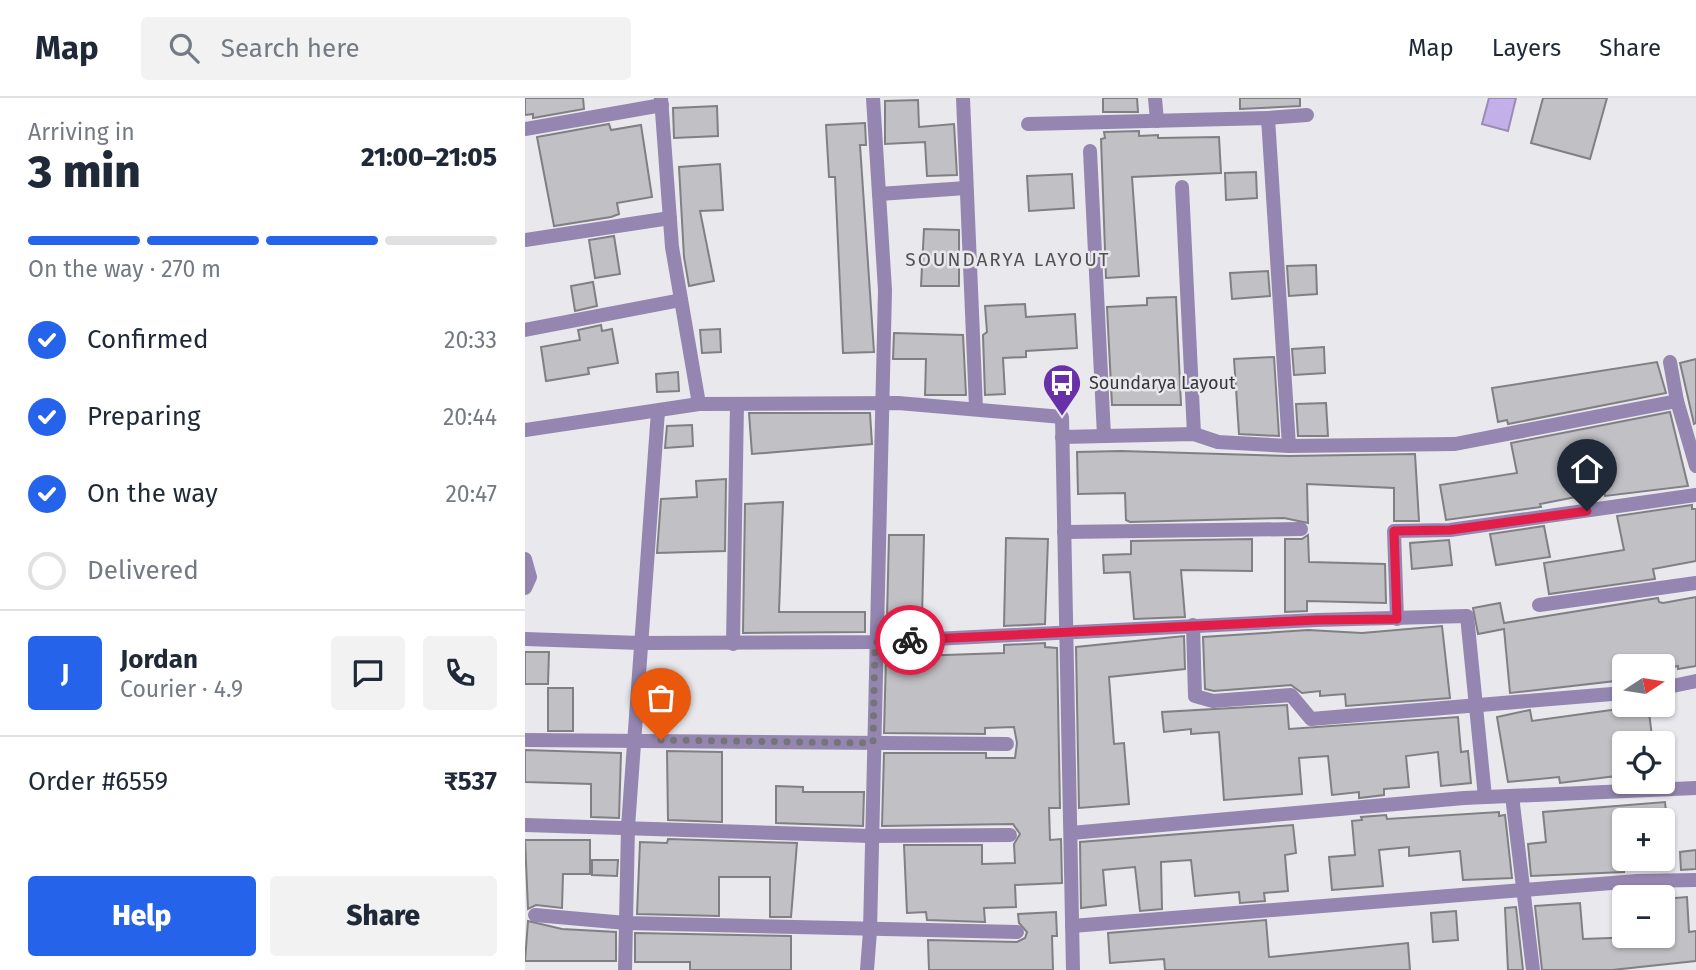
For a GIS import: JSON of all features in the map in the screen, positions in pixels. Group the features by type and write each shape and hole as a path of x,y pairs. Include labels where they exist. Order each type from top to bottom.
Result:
{"street":[{"path":"867,970 885,290 873,98"},
{"path":"963,98 976,408"},
{"path":"1156,98 1157,121"},
{"path":"525,129 661,102 670,218 699,404"},
{"path":"1028,124 1307,115"},
{"path":"1268,118 1289,446"},
{"path":"1090,151 1104,436"},
{"path":"1182,187 1194,434"},
{"path":"879,194 966,188"},
{"path":"525,240 670,218"},
{"path":"525,330 681,300"},
{"path":"1670,362 1677,401 1696,466"},
{"path":"1062,437 1194,434 1219,442 1289,446 1455,444 1677,401"},
{"path":"525,430 699,404 884,404 976,408 1062,417 1073,970"},
{"path":"733,644 737,404"},
{"path":"625,970 628,827 658,411"},
{"path":"1397,619 1394,531 1450,530 1696,495"},
{"path":"1064,532 1301,529"},
{"path":"525,559 530,578 525,588"},
{"path":"1539,605 1696,583"},
{"path":"525,639 733,644 875,642 1193,625 1467,616 1485,797"},
{"path":"1193,625 1195,696 1213,701 1291,695 1311,719 1612,695"},
{"path":"1675,685 1696,681"},
{"path":"525,740 1007,744"},
{"path":"1070,833 1181,821 1324,812 1485,797 1696,788"},
{"path":"1512,796 1533,970"},
{"path":"525,825 870,836 1010,835"},
{"path":"1072,926 1637,881 1696,880"},
{"path":"535,915 626,923 870,931 1017,932"}],"shaded area":[{"path":"1489,98 1516,98 1508,131 1482,124"}],"building":[{"path":"525,98 583,98 584,109 533,118 533,114 525,115"},
{"path":"1103,98 1137,98 1138,112 1103,112"},
{"path":"1240,98 1300,98 1300,106 1240,109"},
{"path":"1543,98 1607,98 1590,159 1531,143"},
{"path":"918,100 919,127 954,124 957,175 927,176 925,142 885,144 885,101"},
{"path":"717,106 718,136 674,138 673,108"},
{"path":"865,123 866,145 860,145 874,352 843,353 835,177 829,177 826,125"},
{"path":"609,124 611,130 641,125 652,197 617,203 619,214 611,217 554,226 537,137"},
{"path":"1139,131 1139,136 1158,135 1158,138 1219,137 1221,173 1132,177 1139,276 1106,278 1101,139 1105,138 1104,132"},
{"path":"720,164 723,210 700,211 714,281 689,286 684,257 679,167"},
{"path":"1256,172 1257,198 1226,200 1225,173"},
{"path":"1072,174 1074,208 1029,211 1027,176"},
{"path":"924,229 959,230 959,286 921,286"},
{"path":"614,236 620,274 595,278 589,240"},
{"path":"1316,265 1317,294 1289,296 1287,266"},
{"path":"1268,271 1270,296 1232,299 1230,273"},
{"path":"593,282 597,306 575,311 571,286"},
{"path":"1176,297 1181,405 1112,405 1107,307 1147,305 1147,298"},
{"path":"1025,304 1026,317 1075,314 1077,348 1026,351 1026,357 1003,358 1005,394 985,395 985,306"},
{"path":"601,325 602,331 612,329 618,363 588,368 589,374 546,381 541,347 580,340 578,330"},
{"path":"720,329 721,352 702,353 700,330"},
{"path":"894,333 963,335 966,395 925,395 926,359 893,359"},
{"path":"1324,347 1325,373 1294,375 1292,349"},
{"path":"1274,357 1279,436 1239,434 1234,359"},
{"path":"1696,359 1696,423 1694,424 1680,363"},
{"path":"1657,362 1666,393 1508,424 1507,420 1498,422 1492,388"},
{"path":"678,372 679,391 657,392 656,374"},
{"path":"1326,403 1328,436 1298,436 1296,404"},
{"path":"1670,412 1688,486 1605,496 1599,463 1570,469 1576,497 1540,504 1541,507 1446,520 1440,485 1517,473 1511,443"},
{"path":"749,413 870,413 872,444 752,454"},
{"path":"692,425 693,446 665,448 667,426"},
{"path":"1077,452 1289,456 1415,454 1419,521 1394,521 1394,488 1307,484 1308,523 1284,518 1130,522 1126,520 1125,493 1078,494"},
{"path":"726,479 725,551 657,553 661,499 697,497 696,481"},
{"path":"783,502 779,612 865,612 865,632 743,633 745,504"},
{"path":"1692,505 1692,509 1696,509 1696,561 1653,569 1655,579 1549,594 1544,563 1624,550 1617,516"},
{"path":"1544,526 1550,557 1496,565 1490,534"},
{"path":"889,535 924,535 922,618 887,618"},
{"path":"1308,535 1309,562 1385,564 1386,603 1307,601 1307,611 1285,612 1285,539 1302,539"},
{"path":"1006,538 1048,539 1045,624 1004,626"},
{"path":"1252,539 1252,571 1181,570 1185,617 1134,619 1130,572 1104,573 1103,555 1131,554 1131,541"},
{"path":"1449,540 1452,565 1412,569 1410,543"},
{"path":"1696,597 1696,666 1678,669 1678,666 1675,667 1675,654 1612,654 1612,681 1510,693 1504,629 1478,634 1473,608 1500,603 1504,623 1658,598 1659,602"},
{"path":"1442,626 1450,698 1346,706 1345,694 1320,696 1320,691 1302,693 1291,685 1214,691 1205,689 1203,637 1308,630 1362,633"},
{"path":"1184,636 1185,669 1109,677 1114,744 1124,743 1129,804 1079,808 1076,647"},
{"path":"1045,643 1045,647 1057,648 1060,808 1049,808 1050,840 1061,839 1062,883 1015,885 1016,907 984,908 985,922 927,920 926,912 907,913 904,845 982,845 982,864 1015,863 1014,844 1020,834 1013,824 882,826 884,753 986,753 986,758 1015,758 1017,743 1014,727 985,728 985,734 884,733 886,657 1004,653 1004,645"},
{"path":"525,652 549,652 548,684 525,684"},
{"path":"548,688 573,688 573,731 548,731"},
{"path":"1287,705 1289,729 1458,717 1461,752 1468,751 1471,783 1441,786 1438,752 1406,756 1409,787 1384,789 1384,795 1359,798 1359,792 1332,795 1328,756 1299,758 1302,794 1224,800 1219,732 1191,734 1191,729 1164,732 1162,712"},
{"path":"1530,710 1532,721 1612,710 1612,718 1650,718 1651,731 1612,731 1612,776 1560,783 1559,777 1508,782 1497,717"},
{"path":"525,750 621,753 619,818 591,817 591,784 525,782"},
{"path":"667,751 722,752 722,822 668,820"},
{"path":"776,786 803,787 803,792 864,792 863,826 776,823"},
{"path":"1665,802 1666,808 1612,808 1612,871 1624,872 1531,876 1528,844 1546,842 1543,812"},
{"path":"1499,812 1499,816 1505,815 1512,878 1463,880 1460,851 1409,856 1409,847 1379,850 1383,886 1332,890 1329,857 1355,855 1352,821 1362,820 1361,817 1386,815 1387,819"},
{"path":"1293,825 1296,853 1285,855 1288,891 1264,893 1265,901 1240,903 1239,892 1195,896 1191,860 1161,862 1162,909 1140,911 1135,867 1103,870 1106,905 1081,908 1080,842"},
{"path":"668,839 797,843 791,917 770,917 770,877 719,877 719,916 637,914 640,842 667,843"},
{"path":"525,840 590,840 590,874 563,874 562,908 536,905 528,909"},
{"path":"1696,850 1696,869 1681,870 1680,852"},
{"path":"592,860 618,860 617,876 592,875"},
{"path":"1687,897 1689,932 1696,931 1696,961 1612,970 1542,970 1535,906 1580,903 1583,939 1612,938 1612,948 1675,948 1675,898"},
{"path":"1516,907 1523,970 1508,970 1505,908"},
{"path":"1456,911 1458,940 1433,942 1431,913"},
{"path":"1056,912 1057,936 1052,936 1053,970 929,970 928,940 1017,942 1025,938 1027,932 1019,923 1018,914"},
{"path":"1266,920 1269,957 1408,943 1410,970 1165,970 1164,959 1110,963 1108,933"},
{"path":"528,921 562,929 616,932 616,961 525,961"},
{"path":"635,933 791,936 791,970 690,970 690,962 635,962"}],"way so far":[{"path":"661,740 873,743 875,642 910,640"}],"place":[{"name":"Soundarya Layout","path":"1062,417"}],"district":[{"name":"SOUNDARYA LAYOUT","path":"1008,259"}],"route":[{"path":"910,640 1316,620 1397,619 1394,531 1450,530 1587,511"}]}
